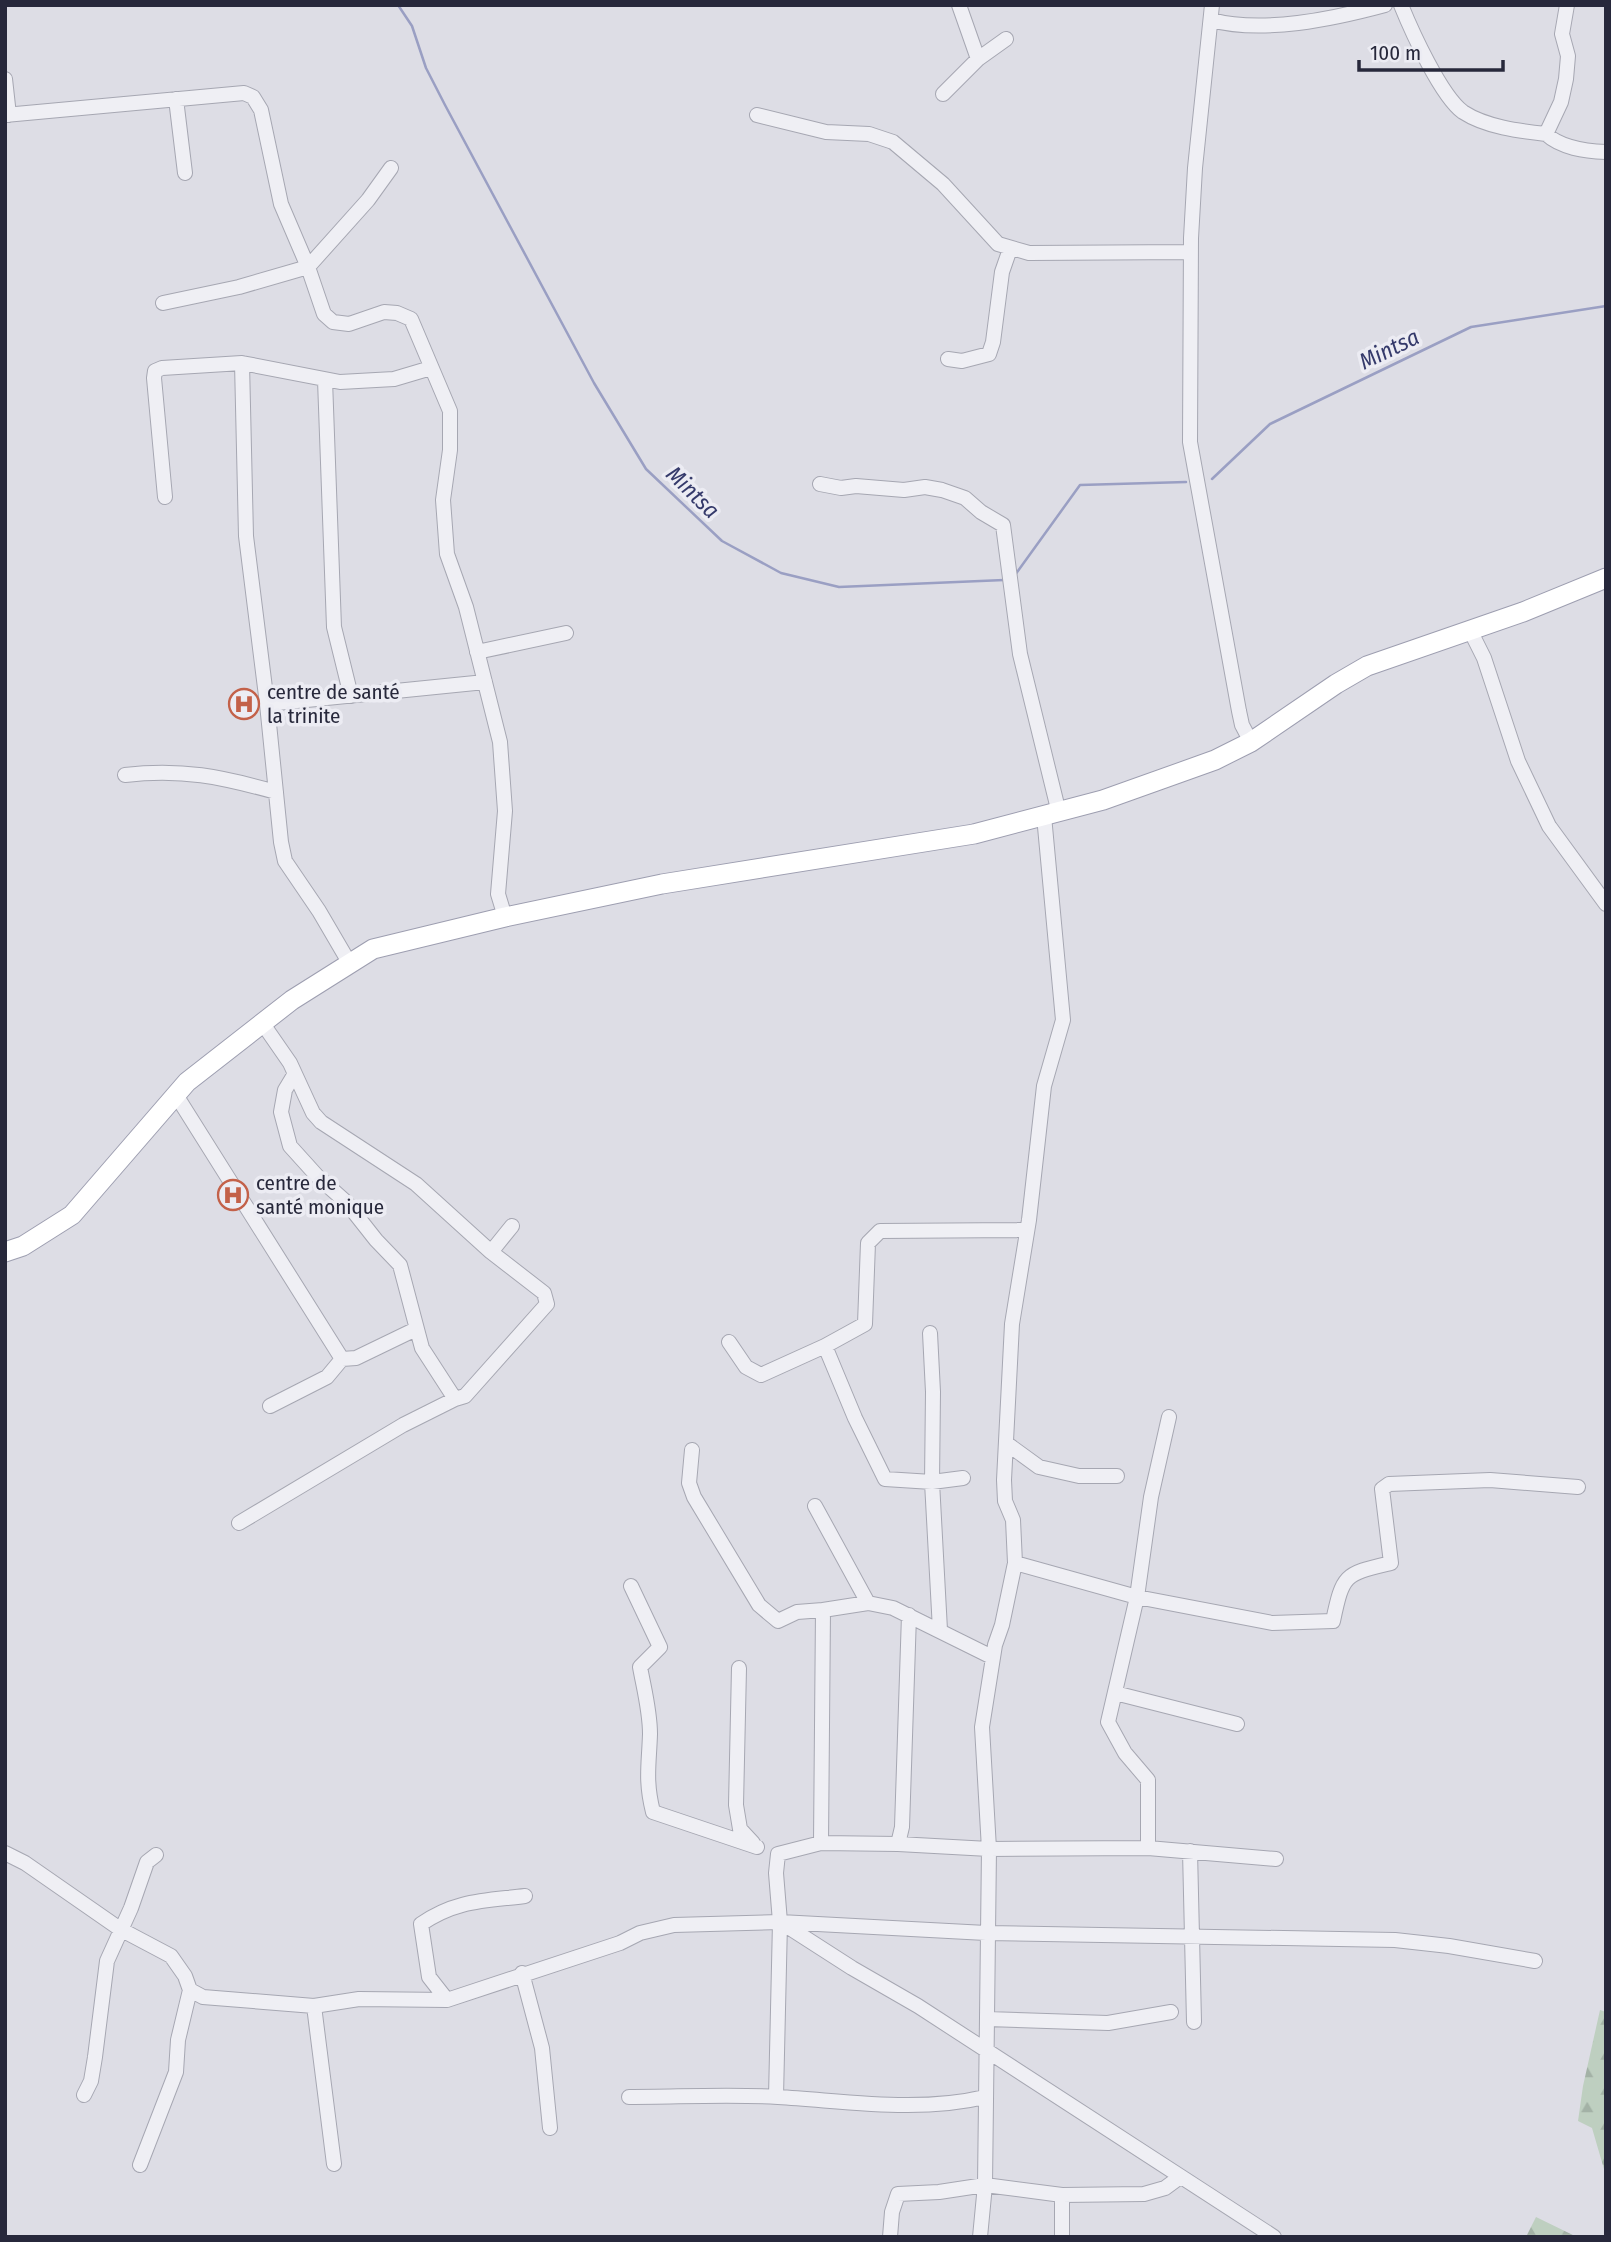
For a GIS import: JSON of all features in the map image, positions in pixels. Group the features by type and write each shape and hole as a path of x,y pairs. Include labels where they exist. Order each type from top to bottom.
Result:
{"main road":[{"path":"5,1252 23,1246 72,1215 187,1082 292,1000 373,949 505,917 662,884 974,834 1103,800 1203,764 1251,742 1367,666 1524,612 1606,578"}],"street":[{"path":"959,5 978,59"},
{"path":"1211,12 1225,23 1271,24 1330,18 1385,5"},
{"path":"1401,5 1444,90 1461,110 1474,118 1502,127 1546,134 1567,146 1606,152"},
{"path":"1546,134 1561,102 1566,79 1567,56 1562,34 1567,5"},
{"path":"1211,12 1195,168 1191,252 1189,442 1239,711 1251,742"},
{"path":"943,94 978,59 1006,39"},
{"path":"5,79 7,115 244,93 254,97 261,110 281,204 324,314 333,322 349,324 384,312 397,313 411,319 450,411 450,450 443,500 447,554 466,607 500,742 505,811 498,894 505,917"},
{"path":"176,99 184,173"},
{"path":"757,115 825,132 869,134 893,142 943,184 998,244 1010,249 1029,253 1191,252"},
{"path":"163,303 239,287 307,267 368,200 391,168"},
{"path":"948,359 962,361 989,354 1002,272 1010,249"},
{"path":"165,497 153,378 155,371 162,368 242,363 340,382 394,379 431,368"},
{"path":"242,363 246,536 285,861 350,964"},
{"path":"325,380 334,627 351,695"},
{"path":"820,484 841,488 856,486 904,490 925,487 942,490 965,498 981,512 1003,525 1020,654 1052,815 1063,1020 1044,1086 1027,1230 1012,1324 1004,1490 1005,1501 1013,1520 1015,1563 1002,1625 992,1657 982,1727 989,1849 985,2185 980,2237"},
{"path":"1470,630 1484,657 1518,761 1549,826 1606,904"},
{"path":"477,652 566,634"},
{"path":"267,704 485,682"},
{"path":"125,775 153,772 216,776 276,792"},
{"path":"239,1523 403,1425 465,1396 547,1304 544,1293 491,1252 416,1184 321,1122 313,1113 290,1063 263,1024"},
{"path":"294,1075 285,1090 281,1112 290,1146 318,1177 346,1202 400,1265 422,1348 455,1399"},
{"path":"176,1096 342,1359"},
{"path":"491,1252 512,1226"},
{"path":"729,1342 746,1367 761,1375 825,1346 865,1324 868,1243 880,1231 1027,1230"},
{"path":"342,1359 356,1359 416,1329"},
{"path":"930,1333 933,1392 932,1482 940,1630"},
{"path":"825,1346 855,1418 885,1479 932,1482 963,1478"},
{"path":"270,1406 327,1377 342,1359"},
{"path":"1148,1848 1148,1780 1125,1754 1108,1722 1137,1597 1151,1497 1169,1417"},
{"path":"1006,1443 1039,1467 1079,1476 1117,1476"},
{"path":"692,1450 689,1483 694,1497 759,1605 778,1621 797,1612 868,1603 893,1608 992,1657"},
{"path":"1015,1563 1137,1597 1272,1623 1333,1621 1340,1589 1354,1571 1391,1563 1382,1489 1390,1484 1490,1480 1578,1487"},
{"path":"815,1506 868,1603"},
{"path":"631,1586 660,1647 640,1667 648,1704 650,1732 646,1788 653,1812 778,1854 821,1843 989,1849 1148,1848 1276,1859"},
{"path":"821,1843 822,1610"},
{"path":"898,1844 902,1827 908,1718 909,1615"},
{"path":"738,1668 736,1805 740,1829 758,1847"},
{"path":"1115,1693 1237,1724"},
{"path":"1190,1851 1194,2022"},
{"path":"5,1853 25,1863 120,1929 171,1956 185,1976 190,1990 178,2040 176,2072 140,2165"},
{"path":"776,2097 780,1922 776,1873 778,1854"},
{"path":"84,2095 96,2057 107,1961 131,1908 147,1862 156,1855"},
{"path":"447,2000 429,1977 421,1924 437,1913 460,1904 525,1896"},
{"path":"780,1922 988,2052 1274,2237"},
{"path":"190,1990 203,1997 314,2006 359,1999 447,2000 522,1973 620,1943 640,1933 674,1925 780,1922 986,1933 1395,1940 1535,1961"},
{"path":"522,1973 542,2048 550,2128"},
{"path":"314,2006 334,2164"},
{"path":"987,2018 1108,2023 1171,2012"},
{"path":"629,2097 776,2097 873,2105 961,2102 985,2096"},
{"path":"890,2237 892,2212 898,2194 939,2192 985,2185 1062,2195 1144,2194 1165,2188 1180,2177"},
{"path":"1062,2195 1062,2237"}],"green space":[{"path":"1600,2010 1606,2012 1606,2176 1592,2128 1578,2121"},
{"path":"1536,2217 1577,2237 1526,2237"}],"waterway":[{"name":"Mintsa","path":"398,5 412,26 426,68 445,105 594,383 646,469 722,541 781,573 839,587 1004,580"},
{"name":"Mintsa","path":"1212,479 1270,424 1471,327 1606,306"},
{"name":"Mintsa","path":"1015,575 1080,485 1186,482"}],"place":[{"name":"centre de santé la trinite","path":"244,704"},
{"name":"centre de santé monique","path":"233,1195"}]}
